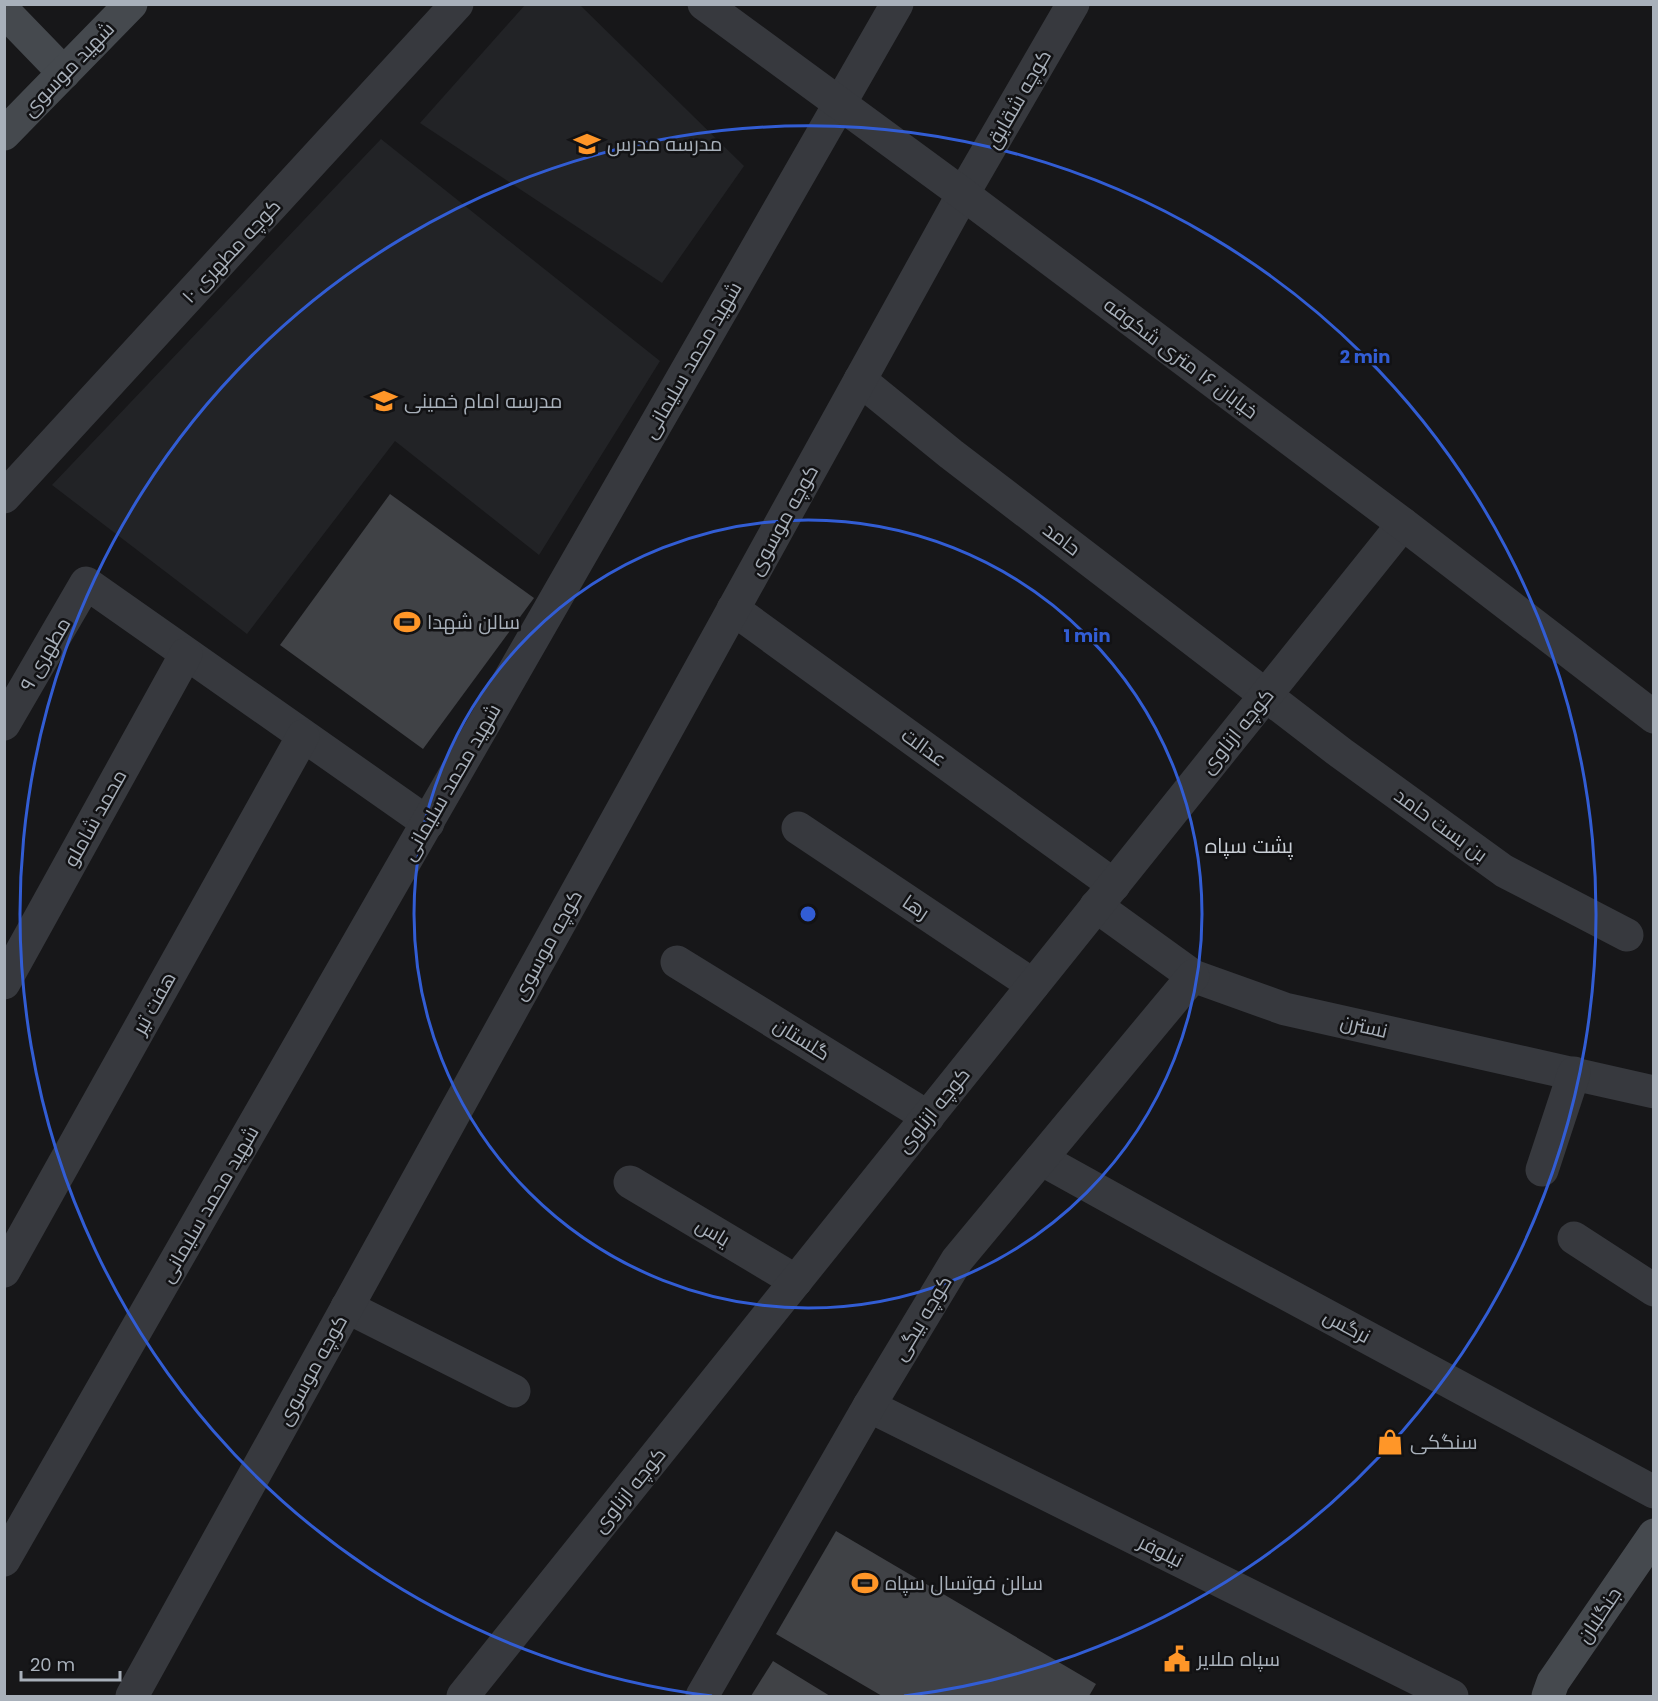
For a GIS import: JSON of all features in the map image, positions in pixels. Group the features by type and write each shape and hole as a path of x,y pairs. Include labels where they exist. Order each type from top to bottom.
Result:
{"main road":[{"name":"شهید موسوی","path":"4,134 131,4"},
{"path":"4,11 64,73"},
{"name":"جنگلبان","path":"1548,1696 1553,1683 1653,1535"}],"street":[{"name":"کوچه مطهری ۱۰","path":"4,497 457,4"},
{"name":"خیابان ۱۶ متری شکوفه","path":"704,4 963,194 1403,524 1653,717"},
{"name":"شهید محمد سلیمانی","path":"4,1560 897,4"},
{"name":"کوچه شقایق","path":"963,194 1073,4"},
{"name":"کوچه موسوی","path":"132,1696 963,194"},
{"name":"حامد","path":"860,380 951,454 1266,695"},
{"name":"کوچه ازناوی","path":"463,1696 1403,524"},
{"name":"مطهری ۹","path":"4,724 86,583 186,654"},
{"name":"عدالت","path":"733,609 1105,896"},
{"path":"186,654 428,823"},
{"name":"محمد شاملو","path":"4,982 186,654"},
{"name":"بن بست حامد","path":"1266,695 1341,753 1504,870 1627,935"},
{"name":"هفت تیر","path":"4,1271 303,736"},
{"name":"رها","path":"798,828 1033,985"},
{"name":"نسترن","path":"1105,896 1193,976 1285,1009 1653,1092"},
{"name":"گلستان","path":"677,962 928,1117"},
{"name":"کوچه بیگی","path":"702,1696 869,1406 957,1260 1193,976"},
{"path":"1542,1170 1574,1073"},
{"name":"نرگس","path":"1041,1159 1653,1492"},
{"name":"یاس","path":"630,1182 796,1281"},
{"path":"1574,1238 1653,1290"},
{"path":"347,1306 514,1390"},
{"name":"نیلوفر","path":"869,1406 1452,1696"}],"shaded area":[{"name":"مدرسه مدرس","path":"525,5 580,5 744,166 662,283 420,123"},
{"name":"مدرسه امام خمینی","path":"381,139 660,361 539,555 395,441 247,634 52,485"}],"building":[{"name":"سالن شهدا","path":"390,494 534,598 423,749 280,645"},
{"name":"سالن فوتسال سپاه","path":"836,1531 1096,1684 1089,1696 882,1696 776,1634"},
{"path":"773,1661 830,1696 751,1696"}],"place":[{"name":"مدرسه مدرس","path":"587,144"},
{"name":"مدرسه امام خمینی","path":"384,401"},
{"name":"سالن شهدا","path":"407,622"},
{"name":"سنگکی","path":"1390,1442"},
{"name":"سالن فوتسال سپاه","path":"865,1583"},
{"name":"سپاه ملایر","path":"1177,1659"}],"district":[{"name":"پشت سپاه","path":"1249,845"}]}
